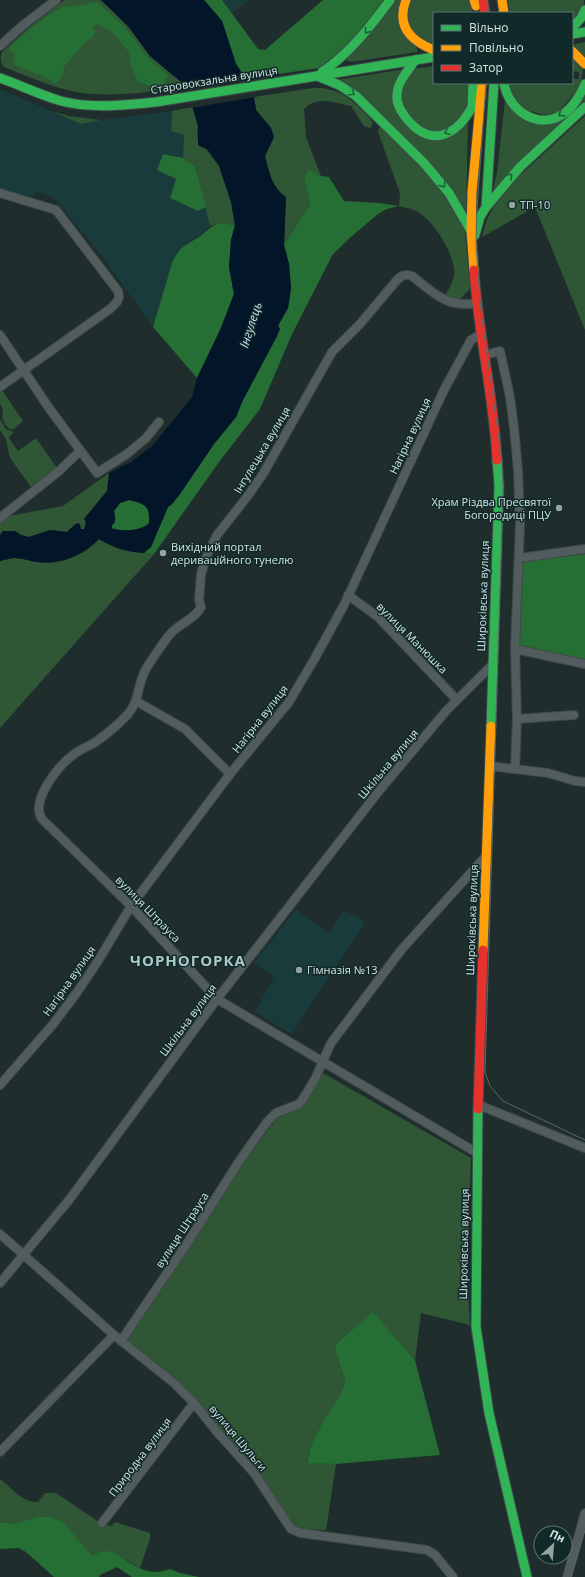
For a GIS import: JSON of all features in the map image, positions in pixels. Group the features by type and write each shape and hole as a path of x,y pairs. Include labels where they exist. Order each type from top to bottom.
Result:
{"main road":[{"path":"317,76 335,64 352,49 366,33 390,0"},
{"path":"406,0 403,13 410,36 418,43 433,50"},
{"path":"496,0 497,12"},
{"path":"501,0 504,12"},
{"path":"477,4 483,12"},
{"path":"573,27 581,18 585,10"},
{"path":"573,34 585,32"},
{"path":"573,52 585,64"},
{"name":"Старовокзальна вулиця","path":"0,78 51,98 71,103 115,106 170,100 433,57"},
{"path":"415,60 401,82 397,91 396,99 401,111 417,129 429,136 437,136 450,131 464,120 472,105"},
{"path":"317,76 339,85 356,96 424,163 449,193 471,231"},
{"path":"473,84 471,231 473,260"},
{"path":"472,192 482,84"},
{"path":"488,192 494,84"},
{"path":"486,206 503,84"},
{"path":"503,84 507,98 512,106 526,116 545,120 553,119 567,111 576,101 585,84"},
{"path":"473,260 477,228 486,206 499,188 510,175 585,107"},
{"name":"Широківська вулиця","path":"473,260 476,303 496,434 498,480 477,1153 476,1327 489,1413 527,1577"}],"street":[{"path":"0,46 22,26 56,0"},
{"path":"0,193 56,210 118,291 119,297 117,302 95,321 0,387"},
{"name":"Інгулецька вулиця","path":"42,819 39,813 40,802 56,771 73,755 95,743 108,733 129,713 136,701 142,675 160,649 172,632 199,612 202,607 199,600 201,574 217,535 263,474 332,352 360,324 402,275 406,274 412,276 442,299 452,304 464,305 476,303"},
{"name":"Нагірна вулиця","path":"0,1085 54,1023 98,961 131,906 230,774 289,702 315,658 348,595 444,390 471,340 481,334"},
{"path":"0,335 80,451 97,473 127,454 146,438 159,422"},
{"path":"485,355 500,351 510,397 518,470 520,558 515,649 517,719 515,769"},
{"path":"0,518 80,451"},
{"path":"520,558 585,549"},
{"name":"вулиця Манюшка","path":"348,595 378,617 457,700"},
{"path":"515,649 585,664"},
{"name":"Шкільна вулиця","path":"0,1283 69,1200 217,999 379,791 446,711 492,665"},
{"path":"136,701 185,730 230,774"},
{"path":"517,719 574,715"},
{"path":"490,766 548,773 575,781 585,782"},
{"name":"вулиця Штрауса","path":"42,819 131,906 217,999 477,1153"},
{"path":"322,1061 331,1043 402,949 486,856"},
{"name":"вулиця Штрауса","path":"121,1341 186,1245 240,1160 267,1122 276,1113 299,1104 315,1079 322,1061"},
{"path":"479,1105 585,1148"},
{"name":"вулиця Шульги","path":"0,1234 23,1256 121,1341 174,1383 194,1403 217,1432 254,1473 292,1529 301,1533 427,1550 435,1555 453,1577"},
{"path":"0,1452 114,1335"},
{"name":"Природна вулиця","path":"102,1523 194,1403"},
{"path":"567,1577 585,1512"}],"shaded area":[{"path":"222,0 248,0 232,13"},
{"path":"0,89 81,124 172,111 171,131 184,134 183,158 169,154 176,179 170,198 198,211 206,207 210,226 199,236 186,243 177,254 172,263 153,327 101,255 54,198 36,191 34,197 0,189"},
{"name":"Гімназія №13","path":"296,909 329,933 344,910 365,922 292,1034 255,1012 274,977 254,963"}],"green space":[{"path":"64,0 101,0 128,26 150,56 186,86 131,94 90,94 57,87 4,67 1,60 2,52 27,29"},
{"path":"204,0 222,0 258,49 265,50 323,0 387,0 363,33 319,68 272,75 268,73 243,76 236,64 222,21"},
{"path":"393,0 404,0 417,45 417,52 351,62 346,60"},
{"path":"409,0 471,0 472,12 433,12 433,45 412,34 406,7"},
{"path":"508,0 584,0 580,12 573,22 573,12 510,12"},
{"path":"97,2 124,26 149,59 168,75 164,84 149,86 138,82 131,66 129,52 112,32 99,24 93,27 95,32 93,37 86,41 64,67 62,76 55,83 41,75 15,65 13,60 15,55 14,52 9,50 10,47 29,30 49,15 63,7"},
{"path":"585,42 585,59 573,46 573,45"},
{"path":"573,56 583,66 581,81 573,95 552,117 519,108 507,84 573,84 573,79 579,79 579,72 573,71"},
{"path":"433,66 433,84 469,84 468,109 456,125 430,134 407,116 399,92 412,69"},
{"path":"406,69 395,91 421,135 468,119 466,216 451,190 336,80"},
{"path":"313,88 328,89 345,96 366,114 373,124 370,128 364,126 351,106 329,101 312,103 304,109 306,137 321,176 308,169 304,177 310,204 284,245 286,197 274,184 265,156 274,137 271,128 256,110 254,97"},
{"path":"585,90 585,104 493,190 497,173 505,100 545,123"},
{"path":"193,107 198,126 197,137 219,166 231,202 235,225 220,223 210,226 195,166 183,158 184,135 171,131 172,111"},
{"path":"51,111 69,116 101,120 81,124"},
{"path":"585,116 585,330 535,207 482,237 487,219 494,206 518,177"},
{"path":"382,127 436,180 465,231 470,289 458,301 445,296 452,284 454,268 452,258 442,238 428,220 421,214 412,209 399,206 400,193 378,132 379,128"},
{"path":"163,154 183,158 195,166 206,207 198,211 170,198 176,179 157,170"},
{"path":"308,169 321,176 329,177 344,201 399,206 387,209 378,214 333,254 292,334 260,409 219,462 154,554 144,553 151,547 168,507 180,494 214,444 236,417 243,400 277,336 279,323 288,308 291,288 289,264 284,245 310,204 304,177"},
{"path":"220,223 235,225 231,240 229,267 234,294 221,328 197,378 153,327 172,263 177,253 211,227"},
{"path":"2,390 23,421 14,429 10,429 3,420 3,409 0,404 0,391"},
{"path":"0,419 6,429 12,431 13,433 9,438 18,451 36,438 59,471 34,491 10,458 6,439 0,430"},
{"path":"109,473 107,491 84,519 86,522 84,530 75,524 67,532 50,530 29,537 21,535 15,531 3,531 0,535 0,520 4,517 63,506"},
{"path":"129,500 145,506 149,512 149,523 141,528 131,530 112,528 112,525 115,523 114,511 120,503"},
{"path":"99,539 112,546 125,550 154,554 0,728 0,561 20,558 46,563 63,561 78,555"},
{"path":"585,554 585,662 518,647 522,562"},
{"path":"323,1073 471,1158 468,1262 470,1325 421,1313 415,1360 373,1313 334,1346 345,1381 342,1391 321,1425 311,1445 307,1462 336,1464 326,1530 302,1529 293,1526 220,1432 125,1341 244,1162 276,1119 304,1105"},
{"path":"373,1312 415,1360 440,1455 336,1464 307,1463 311,1445 321,1425 342,1391 345,1381 334,1346"},
{"path":"0,1479 26,1500 38,1502 45,1493 56,1493 102,1524 112,1526 115,1522 150,1533 150,1539 140,1568 122,1557 111,1553 92,1556 13,1524 0,1522"},
{"path":"39,1517 51,1517 63,1522 92,1556 100,1552 108,1551 144,1570 156,1572 170,1569 199,1577 132,1577 117,1567 100,1575 99,1577 54,1577 26,1552 18,1548 0,1549 0,1522 13,1524"}],"water":[{"name":"Інгулець","path":"101,0 204,0 222,21 236,64 249,83 254,97 256,110 271,128 274,137 265,156 274,184 286,197 284,245 289,264 291,288 288,308 278,326 280,329 277,336 243,400 236,417 214,444 180,494 168,507 151,547 144,553 132,552 120,549 99,539 78,555 63,561 46,563 15,558 0,561 0,535 3,531 15,531 21,535 29,537 50,530 67,532 77,523 80,524 81,529 84,529 86,522 84,519 107,491 109,473 131,462 152,446 192,397 197,378 221,328 234,294 229,267 231,240 235,225 231,202 219,166 208,150 198,145 198,126 186,86 150,56 128,26","holes":["129,500 145,506 149,512 149,523 146,526 137,529 113,529 111,527 115,520 114,511 120,503"]}],"pier":[{"path":"245,75 251,82 256,97 191,108 183,86"}],"tram line":[{"path":"487,0 489,12"},
{"path":"486,84 477,209 476,246 481,312 502,461 503,491 485,1072 490,1086 503,1101 585,1140"},
{"path":"571,1577 585,1530"}],"traffic: fast":[{"path":"322,72 351,48 390,0"},
{"path":"573,27 581,18 585,10"},
{"path":"573,34 585,32"},
{"path":"0,78 61,101 96,106 120,105 156,102 433,57"},
{"path":"415,60 406,72 397,90 398,104 402,113 415,128 434,136 443,135 451,131 459,124 467,116 473,105"},
{"path":"317,76 339,85 356,96 424,163 449,193 471,231"},
{"path":"472,108 473,84"},
{"path":"475,235 480,217 486,207 494,84"},
{"path":"504,84 511,102 518,109 534,119 544,120 553,119 567,111 576,100 585,84"},
{"path":"486,207 520,167 585,107"},
{"path":"491,726 499,486 497,460"},
{"path":"478,1109 476,1327 489,1413 527,1577"}],"traffic: slow":[{"path":"406,0 403,9 404,25 412,37 433,50"},
{"path":"474,0 476,6"},
{"path":"502,0 504,12"},
{"path":"573,52 585,64"},
{"path":"474,270 471,231 472,192 482,84"},
{"path":"483,950 491,726"}],"traffic: jam":[{"path":"483,0 485,12"},
{"path":"474,270 479,318 493,412 497,460"},
{"path":"478,1109 483,950"}],"place":[{"name":"ТП-10","path":"512,205"},
{"name":"Храм Різдва Пресвятої Богородиці ПЦУ","path":"559,508"},
{"name":"Вихідний портал дериваційного тунелю","path":"163,553"},
{"name":"Гімназія №13","path":"299,970"}],"district":[{"name":"ЧОРНОГОРКА","path":"188,961"}]}
